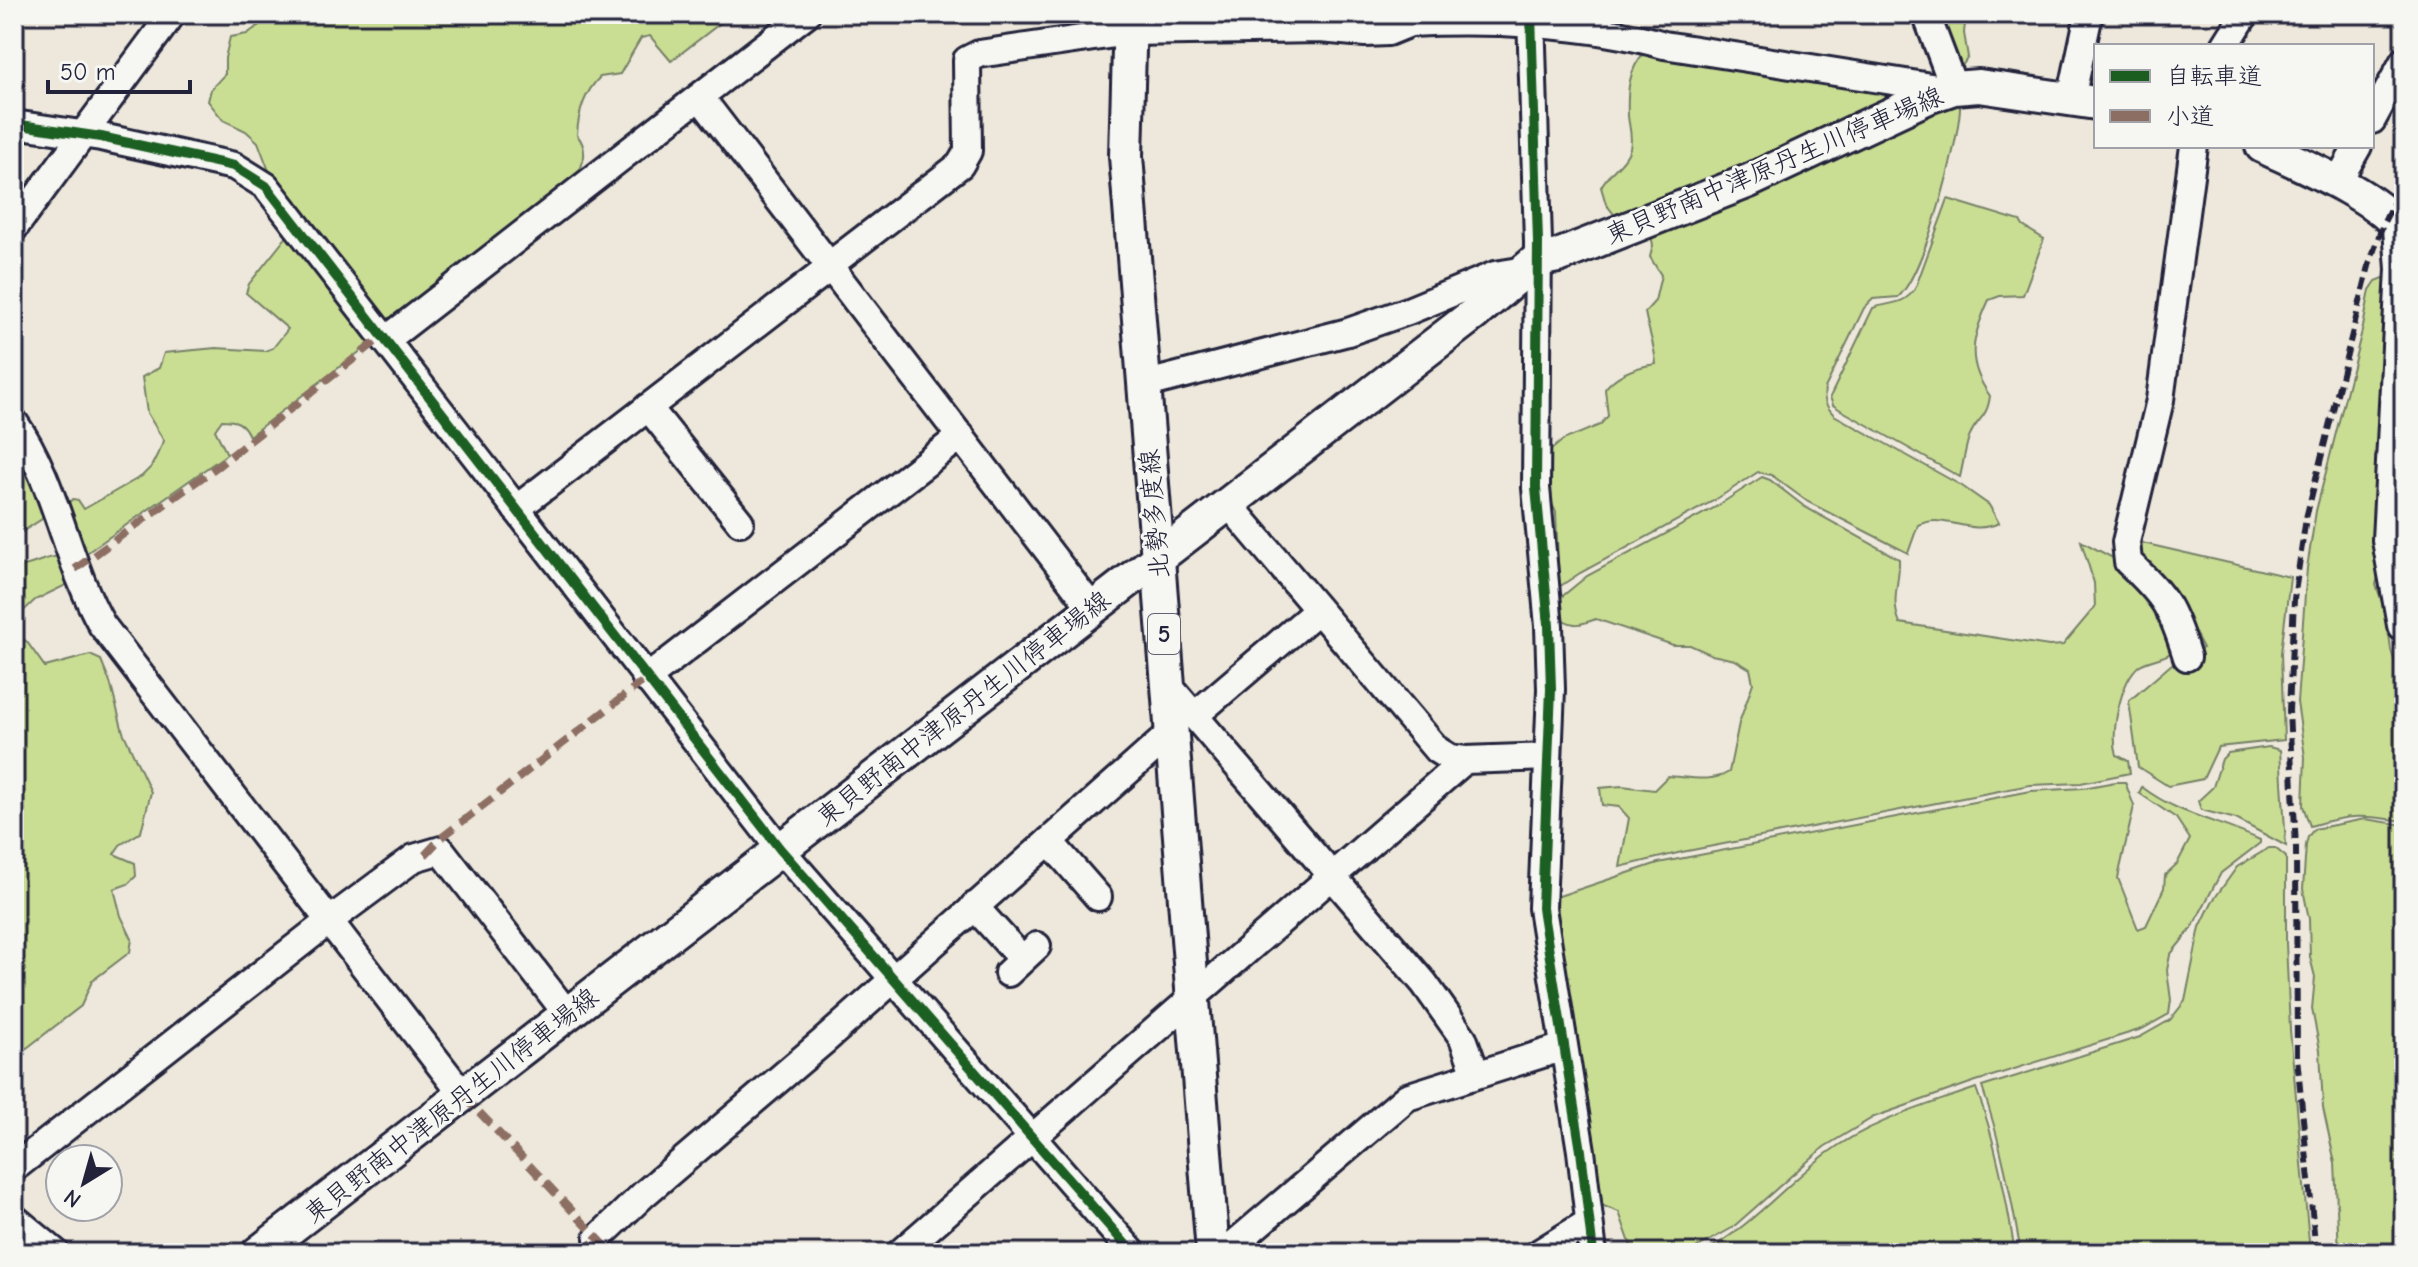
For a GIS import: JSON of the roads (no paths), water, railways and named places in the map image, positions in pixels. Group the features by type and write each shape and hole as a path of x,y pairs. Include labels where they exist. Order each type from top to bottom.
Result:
{"main road":[{"name":"北勢多度線","path":"1129,23 1126,156 1167,684 1183,724 1192,996 1213,1253"},
{"name":"東貝野南中津原丹生川停車場線","path":"258,1253 1474,314 1532,265 1749,181 1928,97 1952,89 1979,86 2083,101"},
{"path":"2266,148 2337,183 2375,206 2395,221 2402,235 2403,269 2389,540 2401,582 2404,625"}],"street":[{"path":"14,228 172,14"},
{"path":"386,340 806,14"},
{"path":"516,509 960,165 968,151 967,60 979,54 1129,23 1365,33 1388,32 1409,19 1531,20 1634,36 1664,45 1952,89 1926,14"},
{"path":"2083,101 2089,14"},
{"path":"2226,44 2245,14"},
{"path":"1531,20 1536,488 1549,626 1551,689 1542,908 1581,1151 1593,1253"},
{"path":"2374,116 2404,61"},
{"path":"700,97 1092,608"},
{"path":"14,124 101,137 234,166 266,186 780,849 1133,1253"},
{"path":"2187,657 2174,616 2156,587 2128,562 2126,542 2160,400 2194,148"},
{"path":"2337,183 2357,148"},
{"path":"1143,385 1348,332 1495,275 1532,265"},
{"path":"648,407 740,522"},
{"path":"14,422 34,456 75,569 102,625 463,1095"},
{"path":"646,679 961,436"},
{"path":"1227,502 1437,750 1450,758 1465,760 1548,757"},
{"path":"598,1238 644,1194 974,906 1317,611"},
{"path":"1183,724 1332,876 1393,945 1448,1013 1463,1038 1476,1074"},
{"path":"900,1253 1465,760"},
{"path":"1049,841 1098,897"},
{"path":"14,1168 329,921 414,858 441,850 568,1015"},
{"path":"974,906 1022,959"},
{"path":"1224,1253 1392,1107 1415,1093 1564,1047"},
{"path":"14,1218 56,1253"},
{"path":"1539,1253 1589,1222"}],"railway":[{"path":"2316,1253 2297,1057 2296,848 2289,711 2294,599 2306,518 2370,262 2383,224 2404,182"}]}
